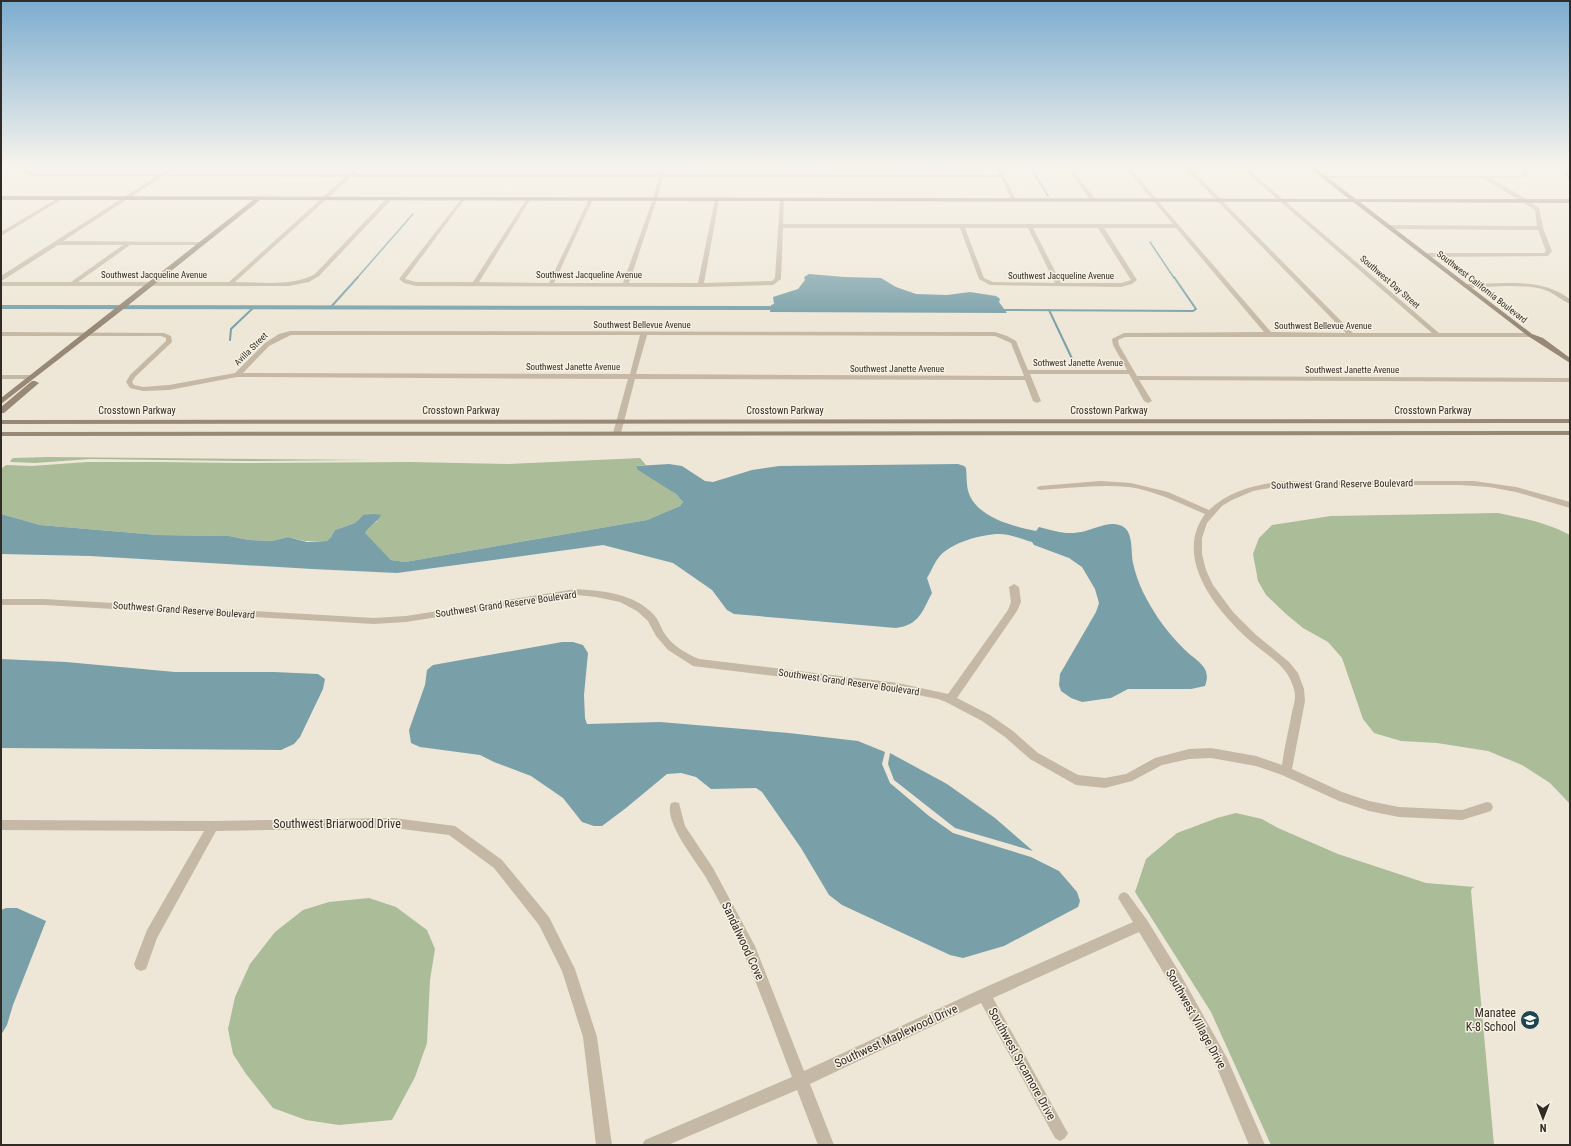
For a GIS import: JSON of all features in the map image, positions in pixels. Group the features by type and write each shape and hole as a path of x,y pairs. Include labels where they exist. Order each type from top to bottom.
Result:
{"street":[{"path":"1,234 27,218"},
{"path":"1,279 95,218"},
{"path":"1,402 90,334 234,218"},
{"path":"230,284 302,218"},
{"name":"Southwest Jacqueline Avenue","path":"1,284 289,284 307,281 317,275 371,218"},
{"name":"Southwest Jacqueline Avenue","path":"447,218 405,274 402,279 406,282 416,284 701,285 772,283 778,279 781,226"},
{"path":"475,284 516,218"},
{"path":"551,284 582,218"},
{"path":"626,284 648,218"},
{"path":"701,285 714,218"},
{"path":"781,218 781,226 1177,226"},
{"path":"1171,218 1268,334"},
{"path":"1235,218 1352,335"},
{"name":"Southwest Day Street","path":"1302,218 1438,335"},
{"name":"Southwest California Boulevard","path":"1378,218 1530,335 1540,340 1570,361"},
{"path":"1425,255 1546,255 1549,251 1540,228 1538,218"},
{"name":"Southwest Jacqueline Avenue","path":"962,226 982,279 992,284 1121,286 1130,283 1134,280 1100,226"},
{"path":"1030,226 1059,285"},
{"path":"1389,227 1540,228"},
{"path":"57,243 202,244"},
{"path":"72,284 128,244"},
{"path":"1466,286 1528,286 1545,288 1570,302"},
{"name":"Southwest Bellevue Avenue","path":"278,336 290,333 995,334 1014,342 1027,375"},
{"path":"1,334 90,334"},
{"path":"1,411 87,339 90,334"},
{"name":"Southwest Janette Avenue","path":"90,334 162,334 169,337 169,342 132,376 129,382 132,387 142,390 159,389 238,376 632,377 1027,375"},
{"path":"617,434 644,334"},
{"name":"Southwest Bellevue Avenue","path":"1132,375 1116,345 1116,338 1130,334 1530,335"},
{"name":"Southwest California Boulevard","path":"1530,335 1532,340 1570,368"},
{"name":"Avilla Street","path":"238,376 269,342 278,336"},
{"path":"1027,375 1037,401"},
{"name":"Sothwest Janette Avenue","path":"1027,375 1132,375"},
{"path":"1132,375 1148,401"},
{"name":"Southwest Janette Avenue","path":"1132,375 1570,380"},
{"path":"1,377 31,378"},
{"name":"Crosstown Parkway","path":"1,422 1570,421"},
{"path":"1,434 1570,434"},
{"path":"1040,488 1100,483 1131,485 1165,494 1209,513"},
{"name":"Southwest Grand Reserve Boulevard","path":"1,602 44,602 374,621 406,619 576,592 602,594 626,599 648,615 660,634 676,652 697,663 898,687 938,695 950,699 986,718 1009,734 1034,756 1076,780 1105,783 1128,778 1159,761 1196,754 1211,753 1256,761 1286,771 1300,696 1294,676 1277,656 1247,632 1228,613 1212,592 1201,570 1198,552 1198,530 1209,513 1219,503 1237,493 1260,486 1286,483 1487,484 1535,493 1570,505"},
{"path":"950,699 1012,611 1016,602 1014,587"},
{"path":"1286,771 1340,796 1369,806 1399,812 1462,815 1487,807"},
{"name":"Sandalwood Cove","path":"675,807 680,828 709,872 750,951 826,1145"},
{"name":"Southwest Briarwood Drive","path":"1,825 213,826 394,823 451,830 498,864 544,921 568,969 590,1037 604,1145"},
{"path":"142,964 152,935 213,826"},
{"name":"Southwest Village Drive","path":"1124,898 1142,924 1173,975 1222,1063 1257,1145"},
{"name":"Southwest Maplewood Drive","path":"650,1145 800,1081 984,995 1142,924"},
{"name":"Southwest Sycamore Drive","path":"984,995 1060,1133"}],"green space":[{"path":"49,457 372,460 240,461 90,459 35,463 10,461 13,458"},
{"path":"640,458 646,465 636,466 676,494 683,502 680,506 647,520 405,562 391,560 364,533 368,526 378,521 363,515 355,523 335,530 327,541 305,541 288,537 272,541 249,540 229,536 158,535 40,525 1,514 1,469 6,465 32,466 87,462 410,462 508,464"},
{"path":"1498,513 1544,524 1570,535 1570,804 1550,783 1522,765 1488,751 1437,743 1401,741 1374,733 1363,719 1342,658 1328,642 1303,628 1286,614 1266,595 1258,581 1253,554 1259,538 1272,525 1331,516"},
{"path":"1236,813 1262,819 1278,828 1338,854 1426,883 1475,887 1472,888 1471,891 1494,1145 1271,1145 1211,1012 1135,892 1146,859 1177,833 1217,818"},
{"path":"369,898 396,907 427,930 435,949 430,980 427,1043 415,1077 392,1120 339,1125 306,1120 273,1108 246,1074 233,1054 228,1029 235,997 250,964 275,932 303,910 329,902"}],"water":[{"path":"809,274 881,278 896,287 916,294 947,295 970,292 996,296 1000,299 999,302 1007,313 770,312 771,305 774,304 773,297 798,289 805,280 804,277"},
{"path":"669,464 682,466 705,481 713,482 752,470 779,466 958,464 966,468 968,490 975,504 990,516 1009,524 1036,531 1039,527 1066,533 1086,531 1109,524 1120,525 1128,531 1135,571 1146,598 1158,618 1170,633 1204,668 1207,679 1205,686 1191,689 1128,689 1111,698 1082,702 1071,698 1061,691 1059,685 1060,674 1096,612 1099,603 1095,589 1082,567 1069,558 1034,545 1032,542 1003,534 992,534 967,540 944,552 937,559 927,578 932,593 922,612 915,621 896,628 734,614 727,610 712,590 673,563 603,545 397,573 90,556 1,554 1,514 40,525 158,535 229,536 249,540 272,541 288,537 307,542 327,541 335,530 355,523 363,515 374,514 381,515 365,533 391,560 405,562 647,520 680,506 683,502 676,494 638,470 636,466"},
{"path":"562,642 573,642 583,645 588,653 584,695 585,718 587,724 660,722 789,733 858,741 885,752 882,764 890,783 929,816 953,833 1031,857 1059,871 1077,892 1080,901 1078,907 1004,946 963,958 950,955 842,905 829,895 801,848 762,792 756,788 711,789 696,777 681,773 667,774 602,826 594,826 582,822 563,798 531,776 480,755 420,747 411,743 409,730 425,685 427,670 433,665"},
{"path":"1,659 66,662 175,672 274,672 318,674 325,679 323,689 300,737 294,744 281,750 1,748"},
{"path":"890,753 947,784 995,818 1033,851 955,828 894,780 888,764"},
{"path":"6,908 17,908 46,921 13,1005 7,1025 1,1035 1,910"}],"waterway":[{"path":"357,278 409,218"},
{"path":"1150,242 1174,278"},
{"path":"330,308 358,277"},
{"path":"1049,310 1193,311 1196,309 1174,277"},
{"path":"1,307 770,308"},
{"path":"230,340 231,329 253,308"},
{"path":"1005,310 1049,310"},
{"path":"1049,310 1076,367"}],"place":[{"name":"Manatee K-8 School","path":"1530,1020"}]}
